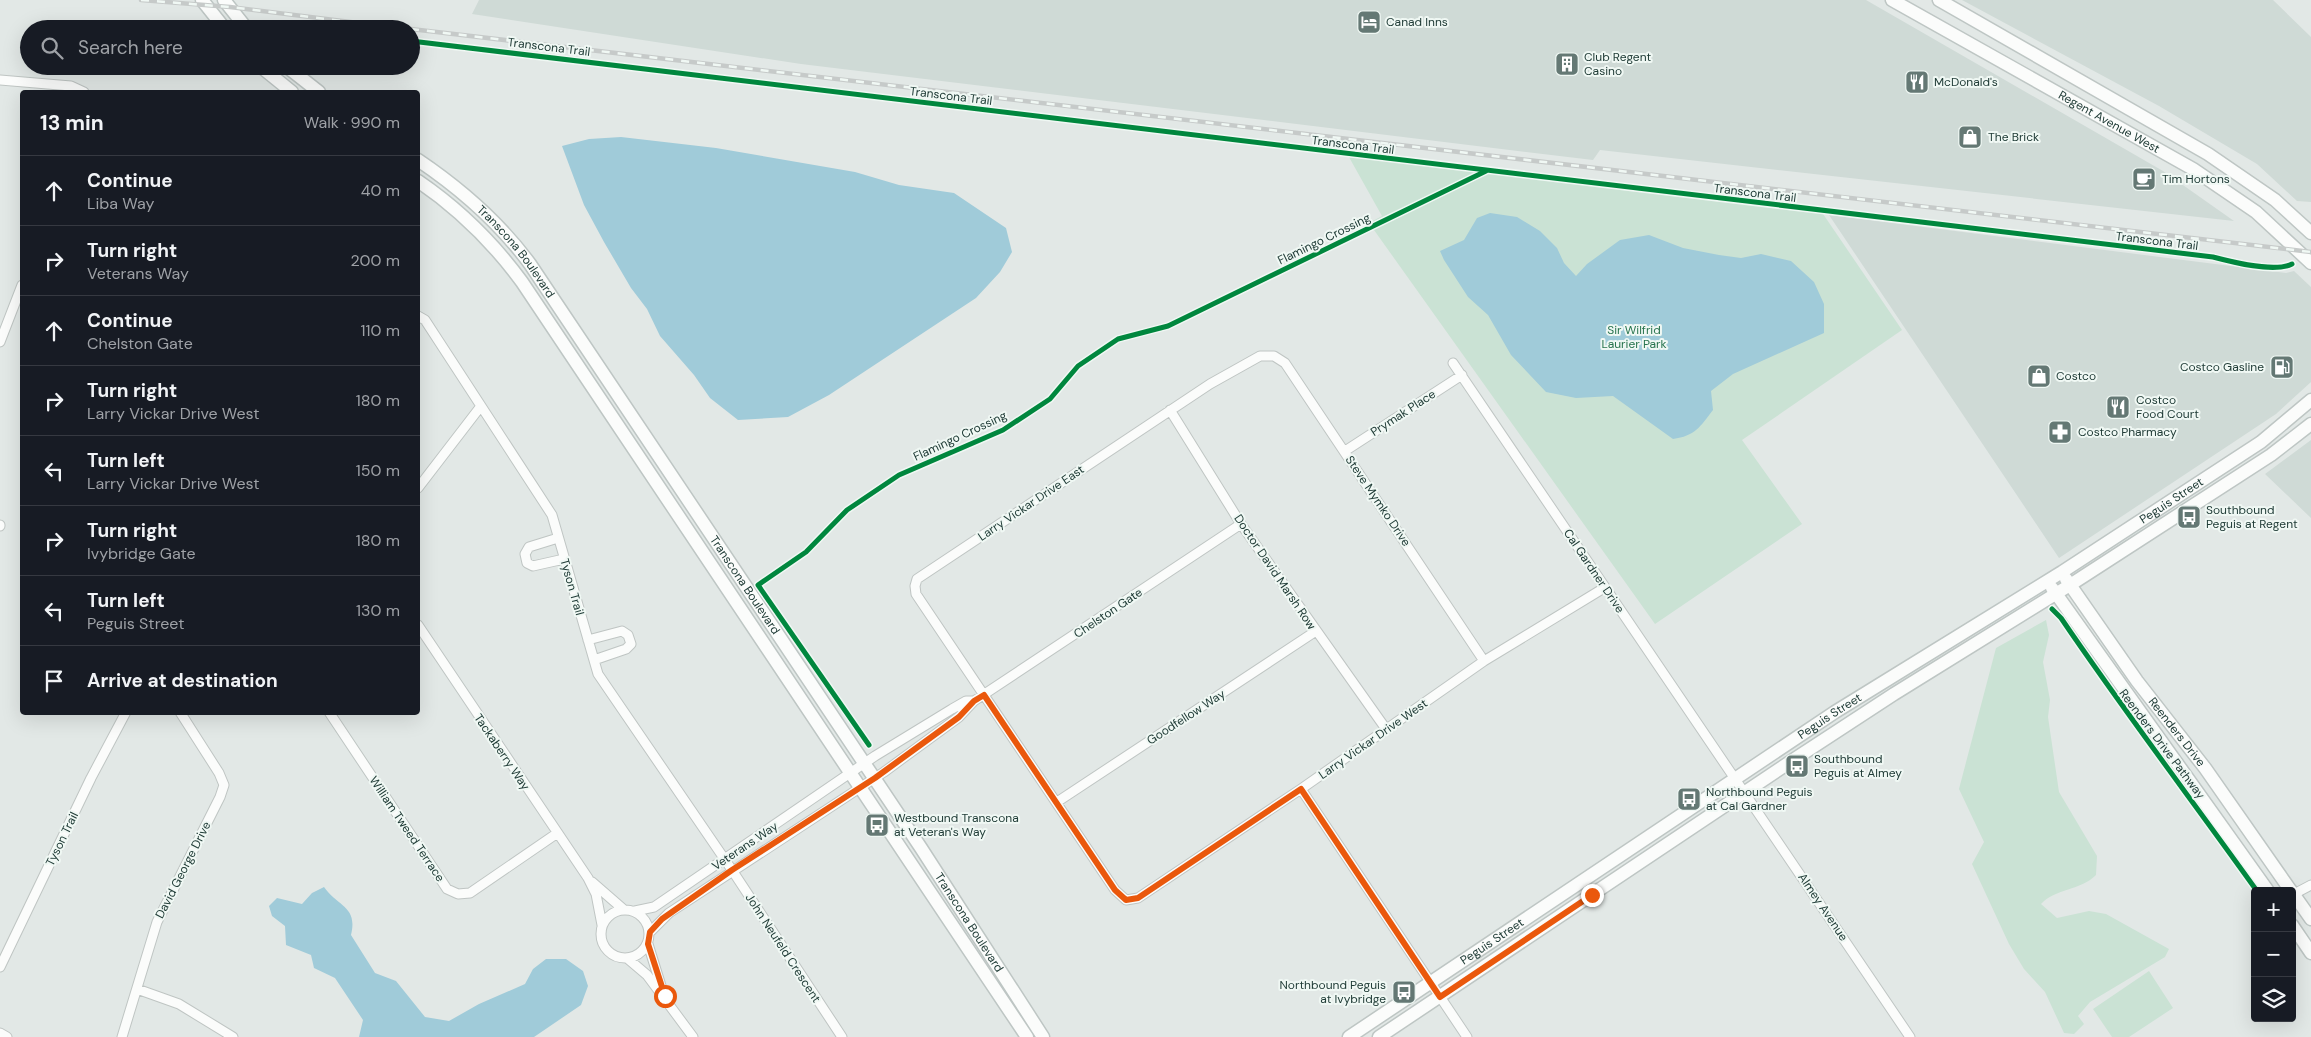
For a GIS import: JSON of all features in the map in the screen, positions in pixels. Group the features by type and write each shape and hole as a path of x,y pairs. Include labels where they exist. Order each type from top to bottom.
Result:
{"street":[{"path":"202,0 218,20"},
{"path":"224,0 240,20"},
{"name":"Regent Avenue West","path":"1894,0 2193,169 2256,212 2311,263"},
{"name":"Regent Avenue West","path":"1939,0 2208,154 2275,200 2311,233"},
{"path":"271,75 290,90"},
{"path":"298,75 317,90"},
{"path":"0,80 71,86 80,90"},
{"path":"2111,123 2120,104"},
{"name":"Transcona Boulevard","path":"420,161 473,201 500,227 523,254 875,778 1043,1037"},
{"name":"Transcona Boulevard","path":"420,183 477,227 507,262 1027,1037"},
{"path":"0,342 20,290"},
{"name":"Tyson Trail","path":"420,317 425,320 552,515 598,674 725,860"},
{"name":"Larry Vickar Drive East","path":"984,695 916,594 915,586 917,579 1170,410 1210,384 1260,356"},
{"name":"Steve Mymko Drive","path":"1260,356 1274,356 1285,363 1484,661"},
{"name":"Cal Gardner Drive","path":"1453,363 1604,588 1737,778"},
{"name":"Prymak Place","path":"1345,451 1462,375"},
{"name":"Peguis Street","path":"1349,1037 1885,680 2014,603 2046,580 2062,572 2262,442 2311,400"},
{"path":"420,485 481,406"},
{"name":"Doctor David Marsh Row","path":"1170,410 1241,524 1386,729"},
{"name":"Peguis Street","path":"1379,1037 1894,694 2070,586 2271,455 2311,424"},
{"name":"Chelston Gate","path":"860,788 959,717 974,701 1241,524"},
{"path":"558,538 529,546 525,554 527,563 533,566 564,559"},
{"name":"Reenders Drive","path":"2062,572 2137,681 2204,768 2287,887"},
{"name":"Reenders Drive","path":"2046,580 2265,887"},
{"name":"Larry Vickar Drive West","path":"984,695 1115,890 1126,900 1138,898 1301,789 1484,661 1604,588"},
{"name":"Tackaberry Way","path":"420,629 556,834 588,878"},
{"path":"588,640 622,631 628,635 631,644 626,649 594,660"},
{"name":"Goodfellow Way","path":"1057,802 1316,631"},
{"name":"Chelston Gate","path":"850,773 952,709 966,701 974,701"},
{"name":"Tyson Trail","path":"0,967 91,778 124,715"},
{"name":"David George Drive","path":"122,1037 157,922 220,797 224,784 182,715"},
{"name":"William Tweed Terrace","path":"331,715 447,890 458,894 470,893 556,834"},
{"name":"Veterans Way","path":"636,911 654,907 850,773"},
{"name":"Almey Avenue","path":"1737,778 1910,1037"},
{"name":"Veterans Way","path":"650,932 669,913 860,788"},
{"path":"1301,789 1467,1037"},
{"name":"John Neufeld Crescent","path":"725,860 842,1037"},
{"path":"588,878 623,909"},
{"path":"588,878 596,894 602,925 600,938 605,949 615,956 627,958 640,954 648,944"},
{"path":"2296,892 2311,885"},
{"name":"Reenders Drive","path":"2296,899 2311,919"},
{"path":"602,925 610,914 623,909 636,911 646,920 650,932 648,944 665,996"},
{"path":"2296,931 2311,953"},
{"path":"627,958 647,975 665,996 693,1037"},
{"path":"137,989 179,1004 233,1037"},
{"path":"0,1033 7,1037"}],"shaded area":[{"path":"479,0 1866,0 2163,171 2234,221 1600,150 1593,160 801,64 472,14"},
{"path":"1962,0 2273,0 2311,37 2311,202 2297,201 2257,164 2159,106"},
{"path":"1829,215 2286,273 2294,271 2311,287 2311,382 2276,414 2059,558"},
{"path":"2311,440 2311,518 2265,474"}],"green space":[{"name":"Sir Wilfrid Laurier Park","path":"1345,150 1819,208 1902,330 1742,440 1802,524 1655,624 1369,223 1382,216"},
{"path":"2046,620 2049,635 2043,662 2050,700 2048,717 2059,792 2097,856 2096,875 2083,884 2054,895 2041,904 2057,918 2089,911 2106,914 2169,949 2165,957 2090,1002 2078,1016 2084,1024 2074,1034 2064,1033 2045,992 2024,969 2009,944 1972,864 1984,842 1959,789 1996,648"},
{"path":"2149,971 2173,1008 2129,1037 2112,1037 2093,1009"}],"water":[{"path":"621,137 716,148 855,172 899,185 954,193 1006,228 1012,252 1000,272 976,298 829,395 788,417 738,420 710,398 694,375 660,336 647,309 631,288 584,205 562,146 589,139"},
{"path":"1490,213 1517,217 1540,231 1557,248 1564,263 1576,276 1587,264 1620,240 1649,235 1683,248 1719,255 1741,258 1761,254 1791,261 1814,282 1824,304 1824,333 1733,374 1711,391 1713,410 1700,426 1687,436 1673,439 1613,396 1576,398 1546,392 1511,355 1488,315 1468,297 1440,251 1464,240 1477,218"},
{"path":"324,887 349,912 352,918 351,935 375,973 396,981 425,1017 449,1021 479,1004 525,984 533,969 546,959 566,959 583,971 588,986 581,1005 534,1037 359,1037 363,1020 335,978 314,968 311,955 286,945 285,926 272,916 269,906 277,898 302,904 312,893"}],"railway":[{"path":"141,0 230,7 335,20"},
{"path":"420,30 2311,252"}],"cycle path":[{"name":"Transcona Trail","path":"420,42 2213,257 2253,266 2275,267 2292,264"},
{"name":"Flamingo Crossing","path":"869,745 758,585 806,552 847,510 899,475 1003,430 1050,399 1078,366 1118,339 1168,326 1486,171"},
{"name":"Reenders Drive Pathway","path":"2052,609 2061,618 2254,887"}],"place":[{"name":"Canad Inns","path":"1369,22"},
{"name":"Club Regent Casino","path":"1567,64"},
{"name":"McDonald's","path":"1917,82"},
{"name":"The Brick","path":"1970,137"},
{"name":"Tim Hortons","path":"2144,179"},
{"name":"Costco Gasline","path":"2282,367"},
{"name":"Costco","path":"2039,376"},
{"name":"Costco Food Court","path":"2118,407"},
{"name":"Costco Pharmacy","path":"2060,432"},
{"name":"Southbound Peguis at Regent","path":"2189,517"},
{"name":"Southbound Peguis at Almey","path":"1797,766"},
{"name":"Northbound Peguis at Cal Gardner","path":"1689,799"},
{"name":"Westbound Transcona at Veteran's Way","path":"877,825"},
{"name":"Northbound Peguis at Ivybridge","path":"1404,992"}],"route":[{"path":"665,996 649,954 648,944 650,932 662,919 732,870 875,778 933,737 959,717 974,701 984,695 1115,890 1126,900 1138,898 1301,789 1440,997 1592,895"}]}
